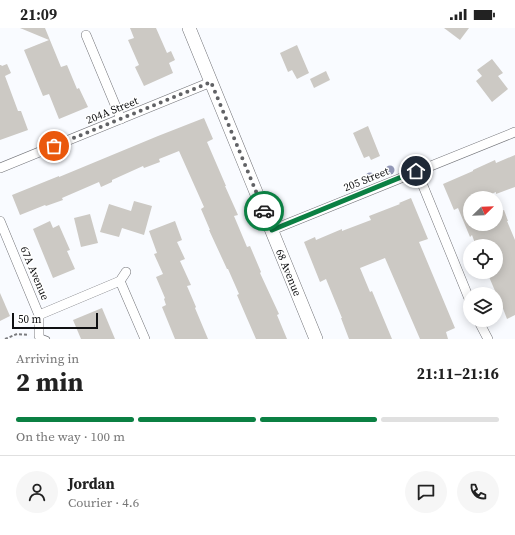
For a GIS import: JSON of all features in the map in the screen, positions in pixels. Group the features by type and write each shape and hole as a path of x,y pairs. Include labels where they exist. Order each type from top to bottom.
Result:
{"street":[{"name":"68 Avenue","path":"189,28 316,339"},
{"path":"86,35 121,119"},
{"name":"204A Street","path":"0,168 211,82"},
{"name":"205 Street","path":"272,230 515,132"},
{"path":"416,171 464,287"},
{"name":"67A Avenue","path":"0,221 39,315 43,337"},
{"path":"39,315 120,281 126,272"},
{"path":"120,281 145,339"},
{"path":"482,327 488,339"}],"path":[{"path":"5,339 17,334 43,337"}],"building":[{"path":"20,28 45,28 61,67 67,65 77,89 79,88 88,107 59,119 49,94 43,96 24,50 49,40"},
{"path":"130,28 156,28 167,53 171,51 175,60 169,63 173,73 144,86 135,67 139,65 128,40 134,38"},
{"path":"444,28 469,28 460,40"},
{"path":"297,45 309,73 297,79 292,70 288,72 280,53"},
{"path":"492,59 503,73 498,76 508,89 492,102 476,81 482,76 477,70"},
{"path":"7,64 11,73 5,76 18,111 21,111 28,130 0,140 0,65 2,66"},
{"path":"326,71 330,80 314,88 310,79"},
{"path":"204,118 213,139 207,142 238,215 234,216 247,247 250,246 261,272 260,273 279,314 277,315 287,339 256,339 237,295 239,294 209,230 201,209 204,207 179,151 159,159 160,162 144,168 143,166 112,180 112,182 101,187 99,182 62,198 63,200 46,206 45,205 20,215 12,195"},
{"path":"368,126 380,156 371,160 369,156 364,158 353,133"},
{"path":"515,155 515,187 503,191 463,191 463,220 458,208 454,210 443,184 495,160 496,163"},
{"path":"411,198 428,239 419,242 455,328 446,332 448,339 420,339 385,258 360,268 370,292 372,291 392,339 349,339 326,279 320,282 304,242 315,237 316,240 342,229 342,231 371,220 369,216"},
{"path":"134,201 152,206 144,235 122,228 119,237 100,232 109,204 131,211"},
{"path":"504,210 515,240 515,315 507,319 503,308 503,287 493,287 490,279 503,279 503,239 473,239 472,235 470,237 468,231 503,231"},
{"path":"90,214 98,243 81,247 74,218"},
{"path":"50,221 53,228 59,225 70,250 67,251 75,269 53,278 33,229"},
{"path":"175,221 182,240 177,242 185,259 180,261 191,285 187,286 208,339 175,339 162,307 166,305 165,298 156,277 163,274 154,254 157,253 149,231"},
{"path":"0,293 10,316 0,321"},
{"path":"102,308 115,339 81,339 73,320"}],"way so far":[{"path":"54,146 211,82 264,211"}],"route":[{"path":"264,211 272,230 416,171"}]}
